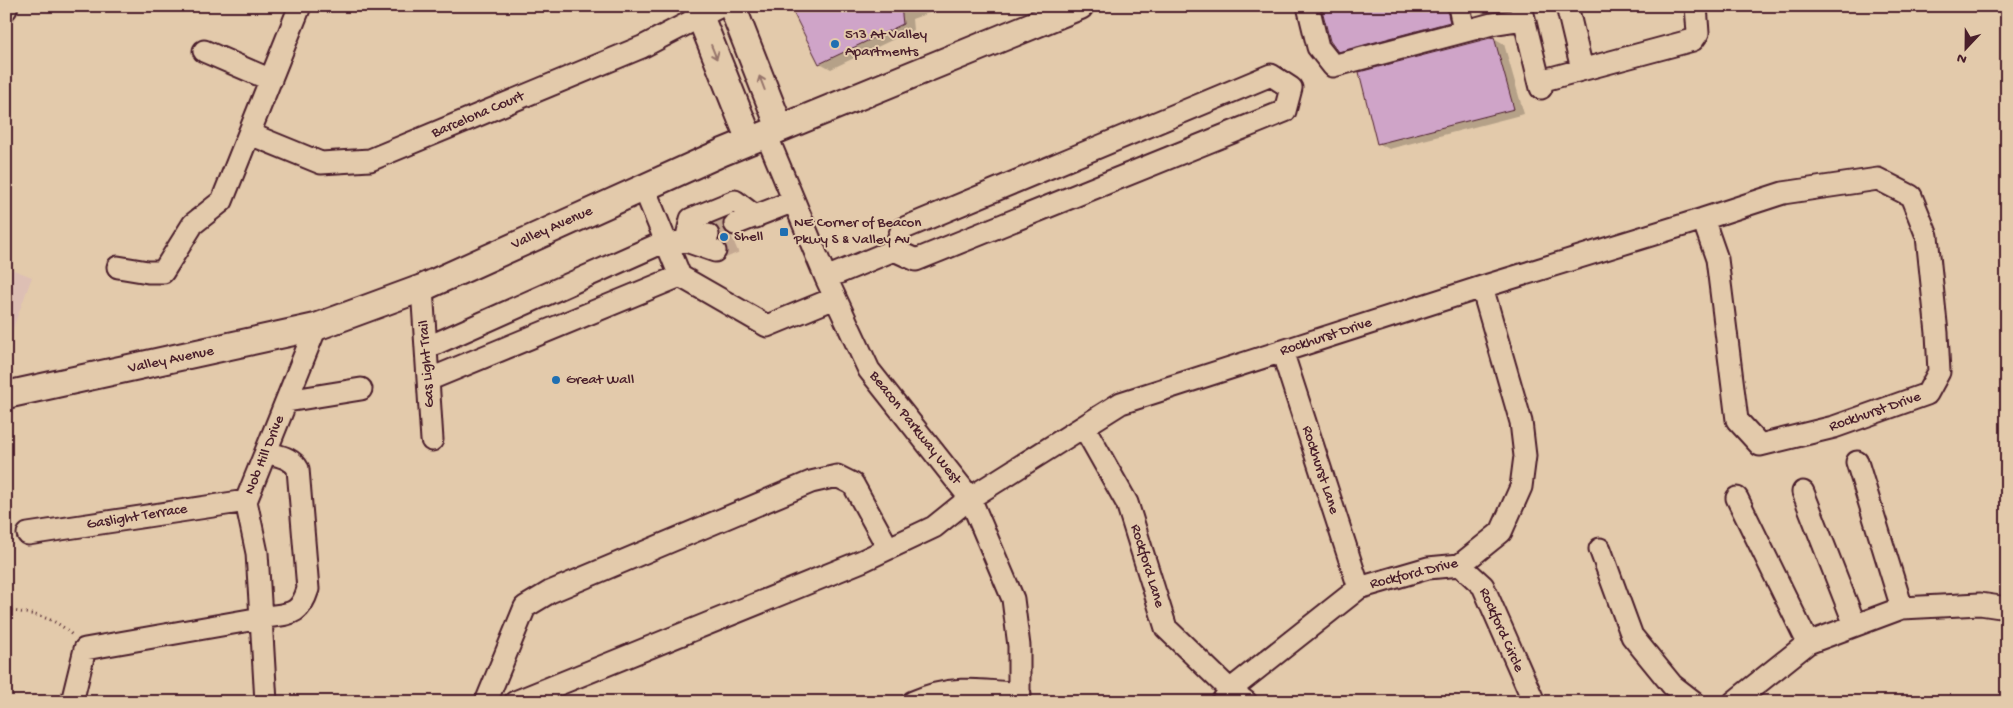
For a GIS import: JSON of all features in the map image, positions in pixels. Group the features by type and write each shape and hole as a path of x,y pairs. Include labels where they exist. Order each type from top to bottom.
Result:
{"main road":[{"path":"732,6 765,134"},
{"name":"Valley Avenue","path":"6,395 316,328 422,288 765,134 1080,6"},
{"path":"706,9 765,134"}],"street":[{"path":"118,267 148,272 163,272 194,224 222,200 300,6"},
{"path":"1308,6 1318,48 1332,66 1464,31 1522,13 1540,85 1582,70 1693,40 1698,32 1696,6"},
{"path":"1459,6 1464,31"},
{"path":"1567,6 1582,70"},
{"name":"Barcelona Court","path":"250,134 321,163 370,160 642,47 706,9"},
{"path":"204,51 271,80"},
{"path":"826,278 894,250 902,229 1271,75 1291,88 1285,111 1072,198 916,260 894,250"},
{"name":"Beacon Parkway West","path":"765,134 826,278 868,370 970,498 1013,599 1019,646 1020,698"},
{"name":"Rockhurst Drive","path":"515,702 862,561 934,527 970,498 1121,403 1783,193 1878,179 1911,196 1927,236 1937,332 1939,372 1927,394 1834,427 1760,445 1737,420 1717,259 1703,219"},
{"path":"644,188 673,242 680,276 767,326 835,298"},
{"path":"738,232 756,217 794,200"},
{"path":"673,242 691,219 735,201 756,217"},
{"path":"426,348 673,242 712,243"},
{"path":"428,380 680,276"},
{"name":"Rockford Drive","path":"1233,698 1359,588 1428,568 1460,565 1501,532 1521,487 1525,456 1521,422 1482,287"},
{"name":"Gas Light Trail","path":"422,288 432,440"},
{"name":"Nob Hill Drive","path":"266,702 257,554 246,501 316,328"},
{"name":"Rockhurst Lane","path":"1282,351 1359,588"},
{"path":"287,401 361,389"},
{"name":"Rockford Lane","path":"1084,427 1127,502 1166,628 1233,698"},
{"path":"72,702 85,649 261,618 297,610 303,605 308,589 298,469 295,463 288,459 266,452"},
{"path":"1857,462 1902,608"},
{"path":"487,702 526,607 550,592 811,482 837,476 853,484 888,548"},
{"path":"1803,492 1855,625"},
{"path":"1737,498 1808,643"},
{"name":"Gaslight Terrace","path":"28,534 246,501"},
{"path":"1600,550 1632,636 1672,685 1694,702"},
{"name":"Rockford Circle","path":"1460,565 1483,586 1534,702"},
{"path":"1734,702 1808,643 1902,608 1980,604 2007,608"},
{"path":"913,702 933,692 965,689 1020,698"}],"path":[{"path":"6,610 29,613 60,624 85,649"}],"shaded area":[{"path":"6,267 32,277 6,347"}],"building":[{"name":"513 At Valley Apartments","path":"806,6 901,6 903,24 819,64 793,12"},
{"path":"1321,6 1446,6 1450,22 1338,52 1330,41"},
{"path":"1494,37 1514,109 1377,144 1359,72"}],"tunnel":[{"path":"708,235 735,224"},
{"path":"715,251 741,240"}],"place":[{"name":"513 At Valley Apartments","path":"835,44"},
{"name":"NE Corner of Beacon Pkwy S & Valley Av","path":"784,232"},
{"name":"Shell","path":"724,237"},
{"name":"Great Wall","path":"556,380"}]}
